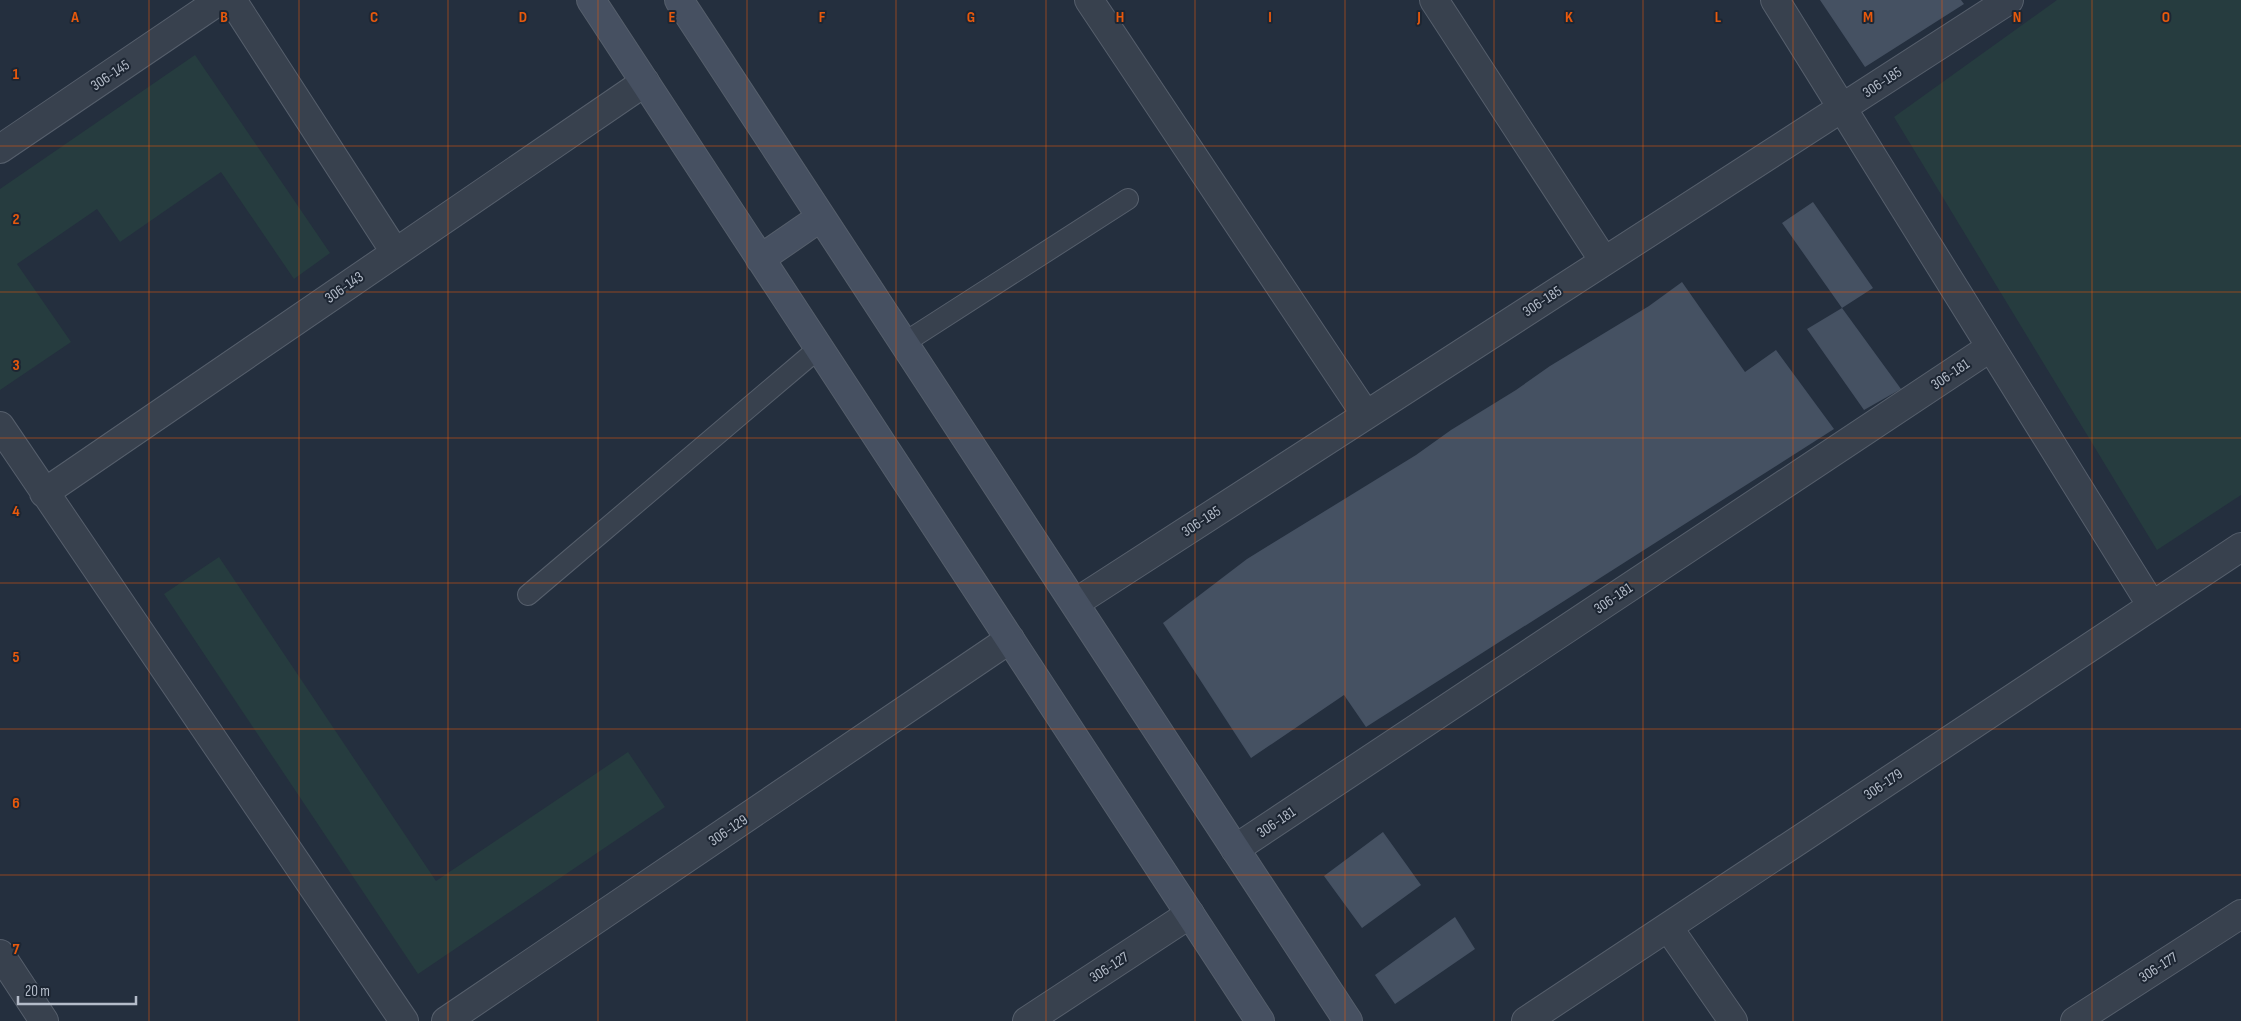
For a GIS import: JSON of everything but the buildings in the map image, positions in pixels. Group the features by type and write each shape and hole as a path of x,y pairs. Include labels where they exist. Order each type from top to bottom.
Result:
{"street":[{"name":"306-145","path":"0,149 220,0"},
{"path":"232,0 395,252"},
{"path":"591,0 1260,1021"},
{"path":"679,0 1348,1021"},
{"path":"1089,0 1366,415"},
{"path":"1434,0 1604,261"},
{"path":"1775,0 2152,606"},
{"name":"306-185","path":"1075,603 2009,0"},
{"name":"306-143","path":"44,493 645,82"},
{"path":"760,259 821,217"},
{"name":"306-181","path":"1235,849 1991,347"},
{"path":"0,426 404,1021"},
{"name":"306-179","path":"1526,1021 2241,547"},
{"name":"306-129","path":"446,1021 1010,639"},
{"name":"306-127","path":"1027,1021 1190,914"},
{"name":"306-177","path":"2075,1021 2241,914"},
{"path":"1668,927 1733,1021"},
{"path":"0,954 44,1021"}],"lane":[{"path":"904,343 1128,198"},
{"path":"528,595 819,348"}],"green space":[{"path":"2057,0 2241,0 2241,495 2157,550 1894,117"},
{"path":"195,55 330,253 294,279 221,172 120,242 97,209 17,264 71,342 0,390 0,189"},
{"path":"219,557 436,881 628,752 665,807 418,974 164,594"}]}
